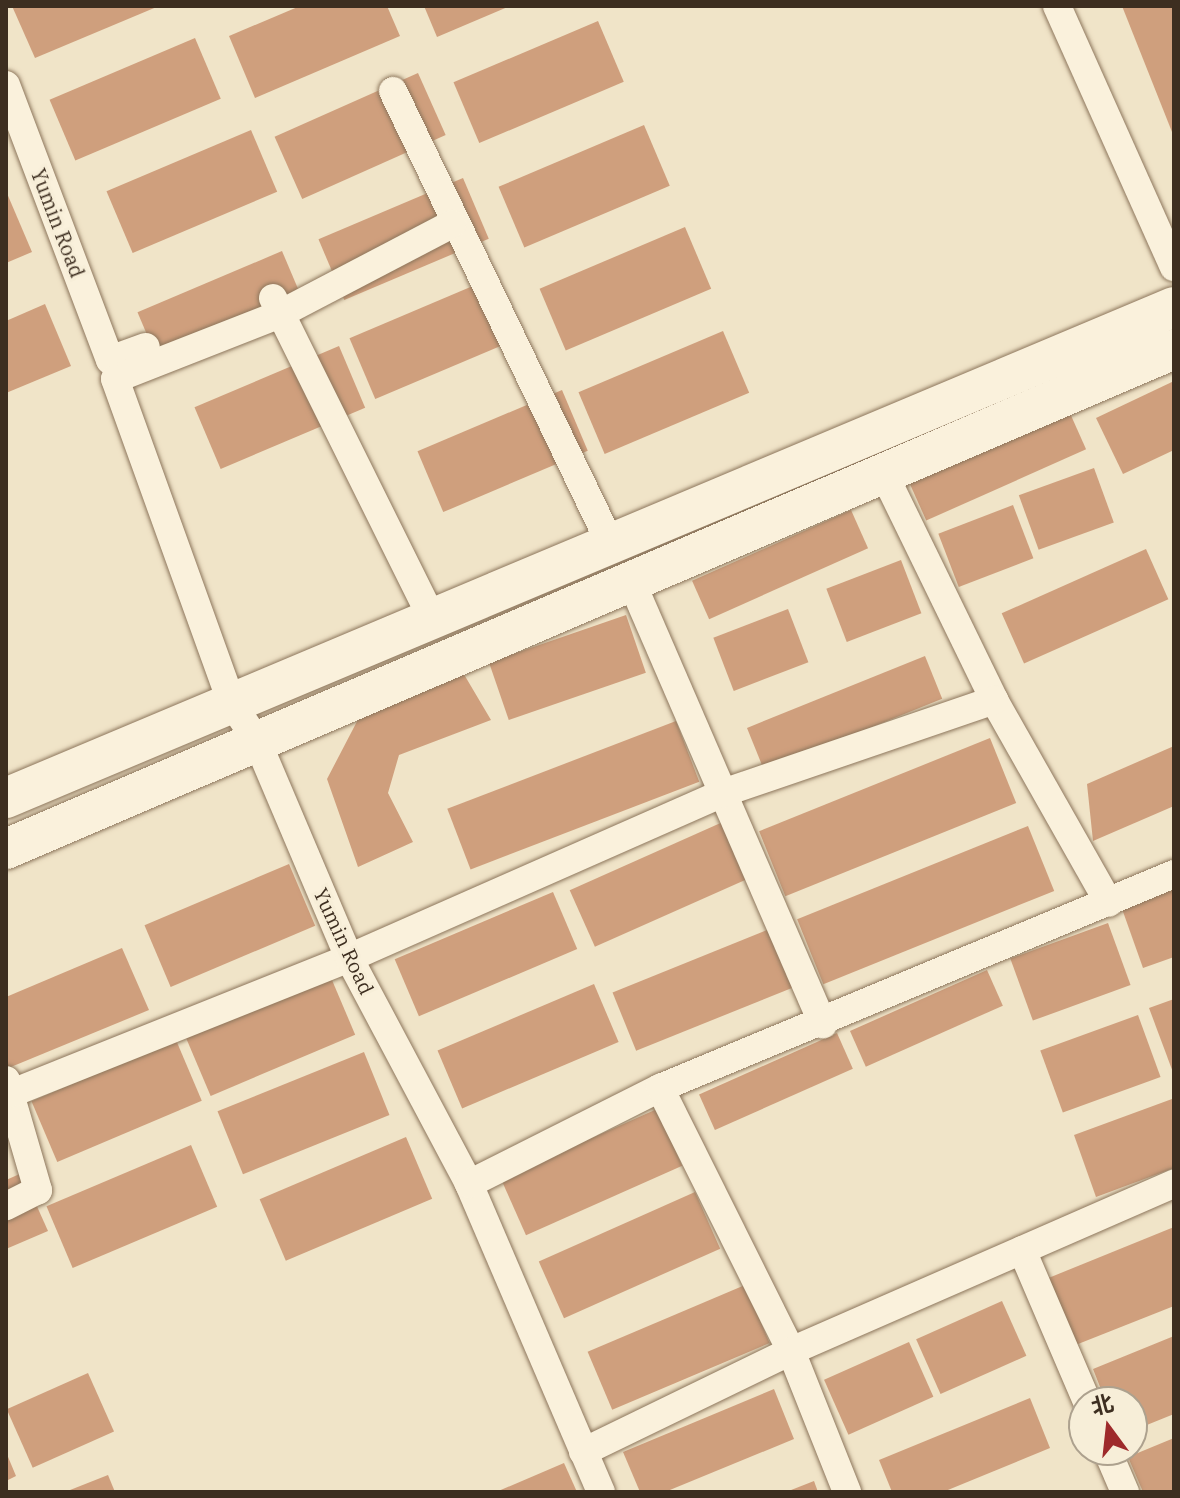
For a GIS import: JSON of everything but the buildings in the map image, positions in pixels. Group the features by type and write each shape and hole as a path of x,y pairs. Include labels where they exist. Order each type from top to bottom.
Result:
{"street":[{"path":"1057,6 1174,267"},
{"name":"Yumin Road","path":"6,85 113,370 231,702 257,741 349,958 469,1184 601,1492"},
{"path":"393,91 612,547"},
{"path":"113,370 276,306 450,215"},
{"path":"276,306 433,621"},
{"path":"6,798 231,702 612,547 1174,307"},
{"path":"6,849 1174,349"},
{"path":"884,474 994,700 1109,903"},
{"path":"632,583 720,794 823,1024"},
{"path":"6,1206 38,1190 9,1086 349,958 720,794 994,700"},
{"path":"469,1184 660,1088 823,1024 1174,874"},
{"path":"660,1088 791,1351 847,1492"},
{"path":"583,1452 791,1351 1174,1184"},
{"path":"1022,1250 1080,1386"},
{"path":"1114,1466 1125,1492"}]}
